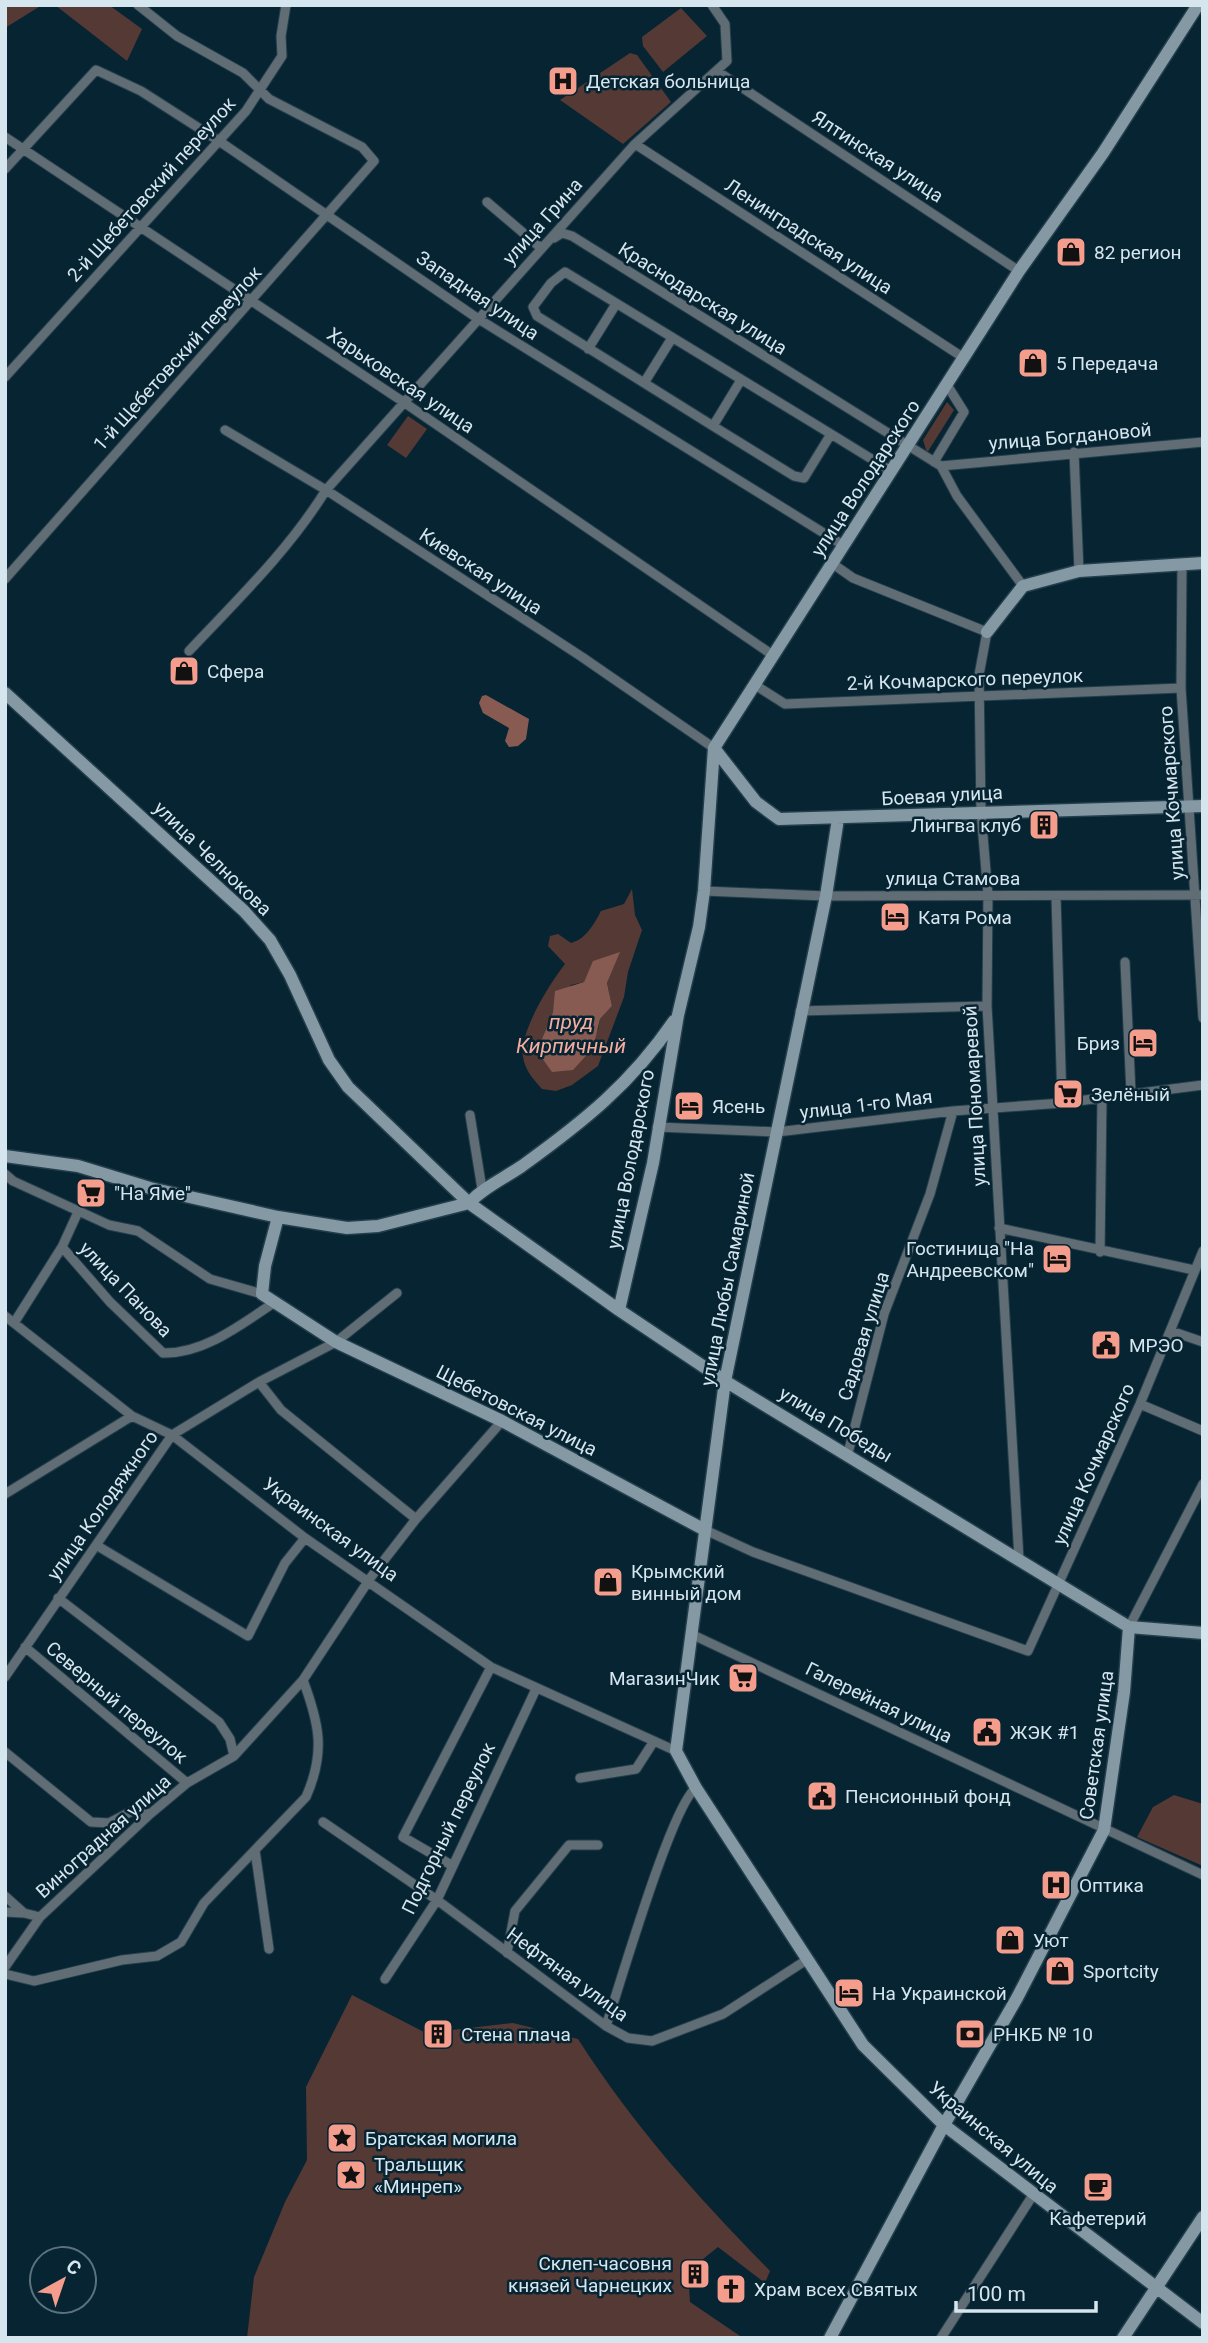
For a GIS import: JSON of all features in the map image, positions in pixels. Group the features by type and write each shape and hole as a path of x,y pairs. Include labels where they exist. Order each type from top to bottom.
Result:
{"main road":[{"name":"улица Володарского","path":"619,1310 653,1163 678,1015 704,891 714,748 1019,271 1103,153 1198,5"},
{"path":"987,632 1023,586 1079,571 1203,563"},
{"name":"улица Челнокова","path":"5,692 244,911 276,952 329,1060 348,1087 469,1203"},
{"name":"Боевая улица","path":"714,748 757,802 779,819 1203,806"},
{"name":"улица Любы Самариной","path":"676,1751 703,1529 725,1381 826,896 838,819"},
{"name":"улица Володарского","path":"469,1203 482,1189 520,1167 624,1086 678,1015"},
{"path":"5,1156 78,1166 150,1188 278,1217 357,1227 418,1217 469,1203"},
{"name":"улица Победы","path":"469,1203 619,1310 725,1381 848,1453 1129,1627 1203,1633"},
{"path":"262,1294 265,1266 278,1217"},
{"name":"Щебетовская улица","path":"262,1294 336,1342 502,1421 703,1529"},
{"name":"Советская улица","path":"830,2338 944,2125 1017,1998 1104,1830 1125,1692 1129,1627"},
{"name":"Украинская улица","path":"676,1751 696,1788 863,2045 944,2125 1203,2323"},
{"path":"1123,2338 1203,2217"}],"street":[{"path":"138,5 177,36 243,73 260,87"},
{"name":"2-й Щебетовский переулок","path":"5,377 246,111 282,56 286,5"},
{"path":"712,5 724,24 728,52 727,61 717,71"},
{"name":"Западная улица","path":"23,149 96,70 141,91 328,214 477,318 843,545"},
{"name":"улица Грина","path":"189,652 307,520 326,490 477,318 635,144 717,71"},
{"name":"Ялтинская улица","path":"717,71 1019,271"},
{"name":"1-й Щебетовский переулок","path":"5,579 374,161 362,147 269,99 260,87"},
{"name":"Харьковская улица","path":"5,137 405,403 774,656"},
{"name":"Ленинградская улица","path":"635,144 964,358"},
{"path":"5,169 23,149"},
{"path":"487,202 541,248"},
{"name":"Краснодарская улица","path":"541,248 562,233 572,236 907,446"},
{"path":"831,434 804,478 794,476 537,316 533,307 551,283 565,272 672,338 831,434 891,471"},
{"path":"588,349 617,304"},
{"path":"644,383 672,338"},
{"path":"713,426 741,380"},
{"path":"937,464 964,412 947,385"},
{"name":"Киевская улица","path":"225,430 326,490 582,657 714,748"},
{"name":"улица Богдановой","path":"937,464 1203,442"},
{"path":"907,446 937,464 1023,586"},
{"path":"1074,452 1079,571"},
{"path":"833,564 853,578 987,632"},
{"name":"улица Кочмарского","path":"1182,565 1181,688 1187,807 1200,895 1203,1018"},
{"name":"улица Пономаревой","path":"987,632 979,675 981,812 988,895 987,1006 1019,1559"},
{"name":"2-й Кочмарского переулок","path":"755,685 785,704 1181,688"},
{"name":"улица Стамова","path":"704,891 826,896 1200,895"},
{"path":"1056,896 1062,1103"},
{"path":"1125,962 1130,1093"},
{"path":"800,1011 987,1006"},
{"name":"улица 1-го Мая","path":"657,1127 777,1132 953,1111 1062,1103 1203,1085"},
{"path":"1100,1252 1102,1098"},
{"name":"Садовая улица","path":"848,1453 884,1314 930,1194 953,1111"},
{"path":"470,1115 482,1189"},
{"name":"Щебетовская улица","path":"5,1174 13,1181 78,1212 109,1225 138,1231 210,1279 262,1294"},
{"name":"улица Панова","path":"78,1212 62,1247 110,1301 163,1353 180,1354 231,1332 275,1302"},
{"path":"999,1228 1100,1252 1194,1270"},
{"path":"14,1323 62,1247"},
{"name":"улица Кочмарского","path":"1028,1651 1140,1404 1203,1251"},
{"name":"улица Колодяжного","path":"5,1676 172,1435 259,1382 336,1342 397,1293"},
{"name":"Украинская улица","path":"5,1316 132,1416 172,1435 305,1538 491,1667 676,1751"},
{"path":"1171,1331 1203,1342"},
{"path":"259,1382 281,1410 416,1519"},
{"path":"1140,1404 1203,1431"},
{"path":"5,1494 132,1416"},
{"name":"Виноградная улица","path":"5,1967 40,1917 150,1814 187,1783 234,1756 303,1680 369,1580 416,1519 502,1421"},
{"name":"Советская улица","path":"1129,1627 1203,1484"},
{"name":"Щебетовская улица","path":"703,1529 753,1552 1028,1651"},
{"path":"96,1545 248,1636 285,1563 305,1538"},
{"path":"58,1598 219,1722 230,1739 234,1756"},
{"name":"Галерейная улица","path":"691,1634 1203,1875"},
{"name":"Северный переулок","path":"25,1647 187,1783"},
{"path":"453,1866 403,1838 491,1667"},
{"path":"5,1974 34,1981 122,1960 157,1956 181,1942 204,1903 306,1797 316,1775 318,1723 303,1680"},
{"name":"Подгорный переулок","path":"385,1979 436,1900 536,1689"},
{"path":"580,1778 636,1769 654,1741"},
{"path":"5,1752 92,1822 109,1823 131,1811 150,1814"},
{"path":"606,2026 671,1830 689,1794 696,1788"},
{"name":"Нефтяная улица","path":"323,1822 436,1900 606,2026 628,2038 652,2040 723,2014 808,1959"},
{"path":"507,1953 515,1911 556,1857 569,1845 598,1845"},
{"path":"255,1850 269,1949"},
{"path":"5,1896 24,1913"},
{"path":"5,1912 40,1917"},
{"path":"941,2338 1033,2195"}],"shaded area":[{"path":"5,5 42,5 5,28"},
{"path":"55,5 109,5 142,29 127,61"},
{"path":"681,8 707,36 663,72 643,46 642,37"},
{"path":"630,53 637,55 671,102 623,144 560,100"},
{"path":"947,402 954,410 927,453 923,440"},
{"path":"408,416 427,429 406,458 387,445"},
{"path":"632,889 635,915 642,930 628,972 624,997 598,1066 572,1085 556,1091 542,1089 526,1066 523,1047 537,1008 565,964 548,946 550,936 558,934 571,943 576,941 589,930 601,911 624,904","holes":["619,953 607,983 612,1006 600,1019 598,1030 537,1051 553,1012 571,985 584,982 594,961"]},
{"path":"1174,1795 1203,1804 1203,1866 1137,1837 1153,1807"},
{"path":"352,1995 426,2033 513,2023 578,2039 622,2102 668,2160 770,2271 765,2283 718,2247 688,2271 690,2302 743,2338 247,2338 254,2277 285,2202 307,2160 306,2087"}],"water":[{"path":"486,695 529,719 526,739 518,746 509,747 505,741 509,728 483,713 479,703 482,696"},
{"name":"пруд Кирпичный","path":"620,952 607,983 612,1006 600,1019 593,1048 573,1070 552,1072 537,1051 553,1012 555,991 584,982 593,961"}],"place":[{"name":"Детская больница","path":"563,81"},
{"name":"82 регион","path":"1071,252"},
{"name":"5 Передача","path":"1033,363"},
{"name":"Сфера","path":"184,671"},
{"name":"Лингва клуб","path":"1044,825"},
{"name":"Катя Рома","path":"895,917"},
{"name":"Бриз","path":"1143,1043"},
{"name":"Зелёный","path":"1068,1094"},
{"name":"Ясень","path":"689,1106"},
{"name":"\"На Яме\"","path":"91,1193"},
{"name":"Гостиница \"На Андреевском\"","path":"1057,1259"},
{"name":"МРЭО","path":"1106,1345"},
{"name":"Крымский винный дом","path":"608,1582"},
{"name":"МагазинЧик","path":"743,1678"},
{"name":"ЖЭК #1","path":"987,1732"},
{"name":"Пенсионный фонд","path":"822,1796"},
{"name":"Оптика","path":"1056,1885"},
{"name":"Уют","path":"1010,1940"},
{"name":"Sportcity","path":"1060,1971"},
{"name":"На Украинской","path":"849,1993"},
{"name":"Стена плача","path":"438,2034"},
{"name":"РНКБ № 10","path":"970,2034"},
{"name":"Братская могила","path":"342,2138"},
{"name":"Тральщик «Минреп»","path":"351,2175"},
{"name":"Кафетерий","path":"1098,2187"},
{"name":"Склеп-часовня князей Чарнецких","path":"695,2274"},
{"name":"Храм всех Святых","path":"731,2289"}]}
